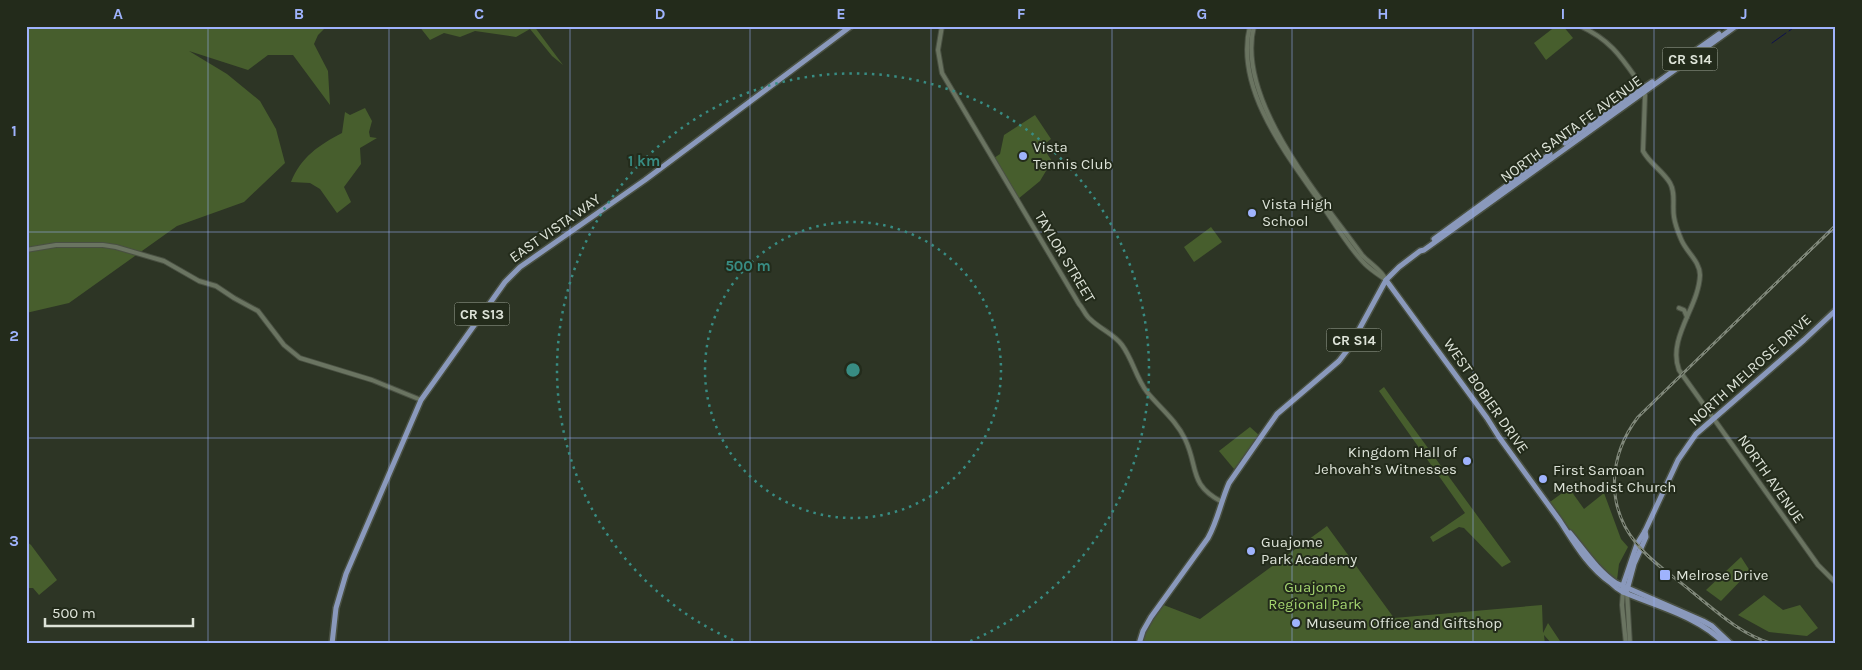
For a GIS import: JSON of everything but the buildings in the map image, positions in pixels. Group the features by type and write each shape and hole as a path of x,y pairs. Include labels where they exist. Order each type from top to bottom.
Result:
{"main road":[{"name":"EAST VISTA WAY","path":"332,644 336,608 346,574 421,400 505,282 518,268 645,180 851,26"},
{"name":"TAYLOR STREET","path":"942,26 938,50 942,73 1079,304 1091,320 1114,336 1122,346 1142,384 1181,430 1188,445 1196,478 1213,498 1222,502"},
{"path":"1250,26 1247,42 1250,72 1259,99 1280,145 1363,262 1386,280"},
{"path":"1254,26 1251,51 1253,72 1281,140 1362,255 1370,264 1384,273 1386,280"},
{"path":"1580,26 1594,32 1611,46 1638,79 1643,90"},
{"path":"1723,35 1730,26"},
{"name":"NORTH SANTA FE AVENUE","path":"1139,644 1151,616 1208,538 1229,484 1277,414 1339,361 1349,348 1386,280 1420,251 1422,247 1451,230 1730,26"},
{"name":"NORTH SANTA FE AVENUE","path":"1437,239 1456,222 1736,26"},
{"name":"NORTH AVENUE","path":"1643,90 1643,151 1672,186 1674,216 1678,230 1684,246 1700,270 1698,285 1678,342 1676,360 1679,370 1818,565 1836,583"},
{"path":"1451,230 1457,224 1456,222"},
{"path":"26,250 56,245 116,246 164,262 199,281 216,286 258,311 284,345 300,358 372,380 421,400"},
{"name":"WEST BOBIER DRIVE","path":"1386,280 1564,527 1603,573 1625,589"},
{"path":"1679,308 1684,310 1687,318"},
{"name":"NORTH MELROSE DRIVE","path":"1625,589 1637,544 1683,452 1696,434 1836,310"},
{"path":"1625,589 1702,625 1726,644"},
{"path":"1625,589 1685,612 1712,626 1731,644"},
{"path":"1625,589 1628,644"},
{"path":"1665,609 1682,614 1685,612"}],"green space":[{"path":"26,26 327,26 318,35 314,44 328,71 330,105 293,55 268,55 248,70 189,51 227,74 260,101 276,129 285,163 244,202 177,226 69,303 26,313"},
{"path":"419,26 534,26 563,65 552,56 530,29 516,37 475,31 460,37 444,33 430,40"},
{"path":"1556,26 1563,26 1573,38 1546,60 1534,43"},
{"path":"365,108 372,121 369,132 370,137 377,138 360,148 361,164 344,187 351,202 337,213 320,189 310,183 291,182 305,159 326,142 342,133 345,112 350,115"},
{"name":"Vista Tennis Club","path":"1035,115 1051,139 1042,146 1052,161 1040,181 1018,199 994,158 1000,154 1004,135"},
{"path":"1211,227 1222,242 1194,262 1184,247"},
{"path":"1384,387 1511,562 1502,567 1464,528 1459,527 1433,542 1430,537 1465,513 1379,391"},
{"path":"1250,427 1260,436 1234,469 1219,451"},
{"path":"1569,488 1584,509 1604,493 1621,539 1628,547 1619,564 1617,580 1597,564 1550,502"},
{"name":"Guajome Regional Park","path":"1327,526 1394,618 1542,605 1543,633 1548,623 1562,644 1552,644 1544,635 1545,644 1140,644 1142,635 1161,604 1200,619"},
{"path":"26,541 57,580 39,595 33,588 26,588"},
{"path":"1741,557 1750,571 1721,601 1706,590"},
{"path":"1764,595 1783,610 1800,605 1818,628 1807,636 1769,632 1738,615"}],"waterway":[{"path":"1789,31 1796,26"},
{"path":"1772,43 1786,33"}],"tram line":[{"path":"1693,364 1836,227"}],"railway":[{"path":"1773,644 1761,640 1729,622 1642,550 1626,528 1619,513 1615,496 1616,464 1628,432 1638,417 1836,225"}],"place":[{"name":"Vista Tennis Club","path":"1023,156"},
{"name":"Vista High School","path":"1252,213"},
{"name":"Kingdom Hall of Jehovah’s Witnesses","path":"1467,461"},
{"name":"First Samoan Methodist Church","path":"1543,479"},
{"name":"Guajome Park Academy","path":"1251,551"},
{"name":"Melrose Drive","path":"1665,575"},
{"name":"Museum Office and Giftshop","path":"1296,623"}]}
